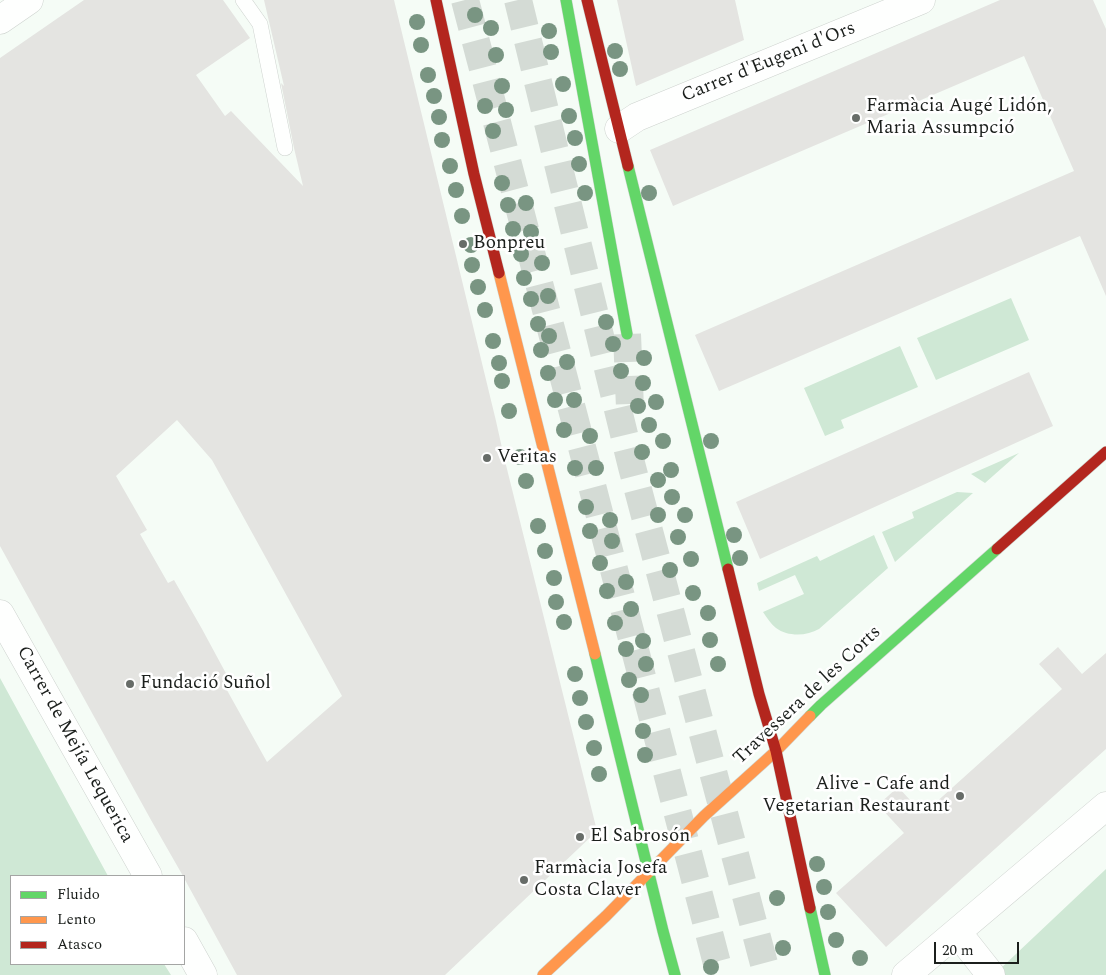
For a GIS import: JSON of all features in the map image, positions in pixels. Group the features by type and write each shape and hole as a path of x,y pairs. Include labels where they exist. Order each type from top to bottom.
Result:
{"main road":[{"path":"436,0 474,174 624,769 648,874 675,975"},
{"path":"566,0 627,334"},
{"path":"587,0 759,694 776,751 825,975"},
{"name":"Travessera de les Corts","path":"544,975 648,874 704,816 776,751 821,705 1106,452"}],"street":[{"path":"0,20 29,0"},
{"name":"Carrer d'Eugeni d'Ors","path":"618,130 637,117 921,0"},
{"name":"Carrer de Mejía Lequerica","path":"0,614 147,875"},
{"path":"906,975 1106,806"},
{"path":"957,932 991,975"},
{"path":"185,943 203,975"}],"lane":[{"path":"243,0 260,24 285,148"}],"green space":[{"path":"1011,298 1029,340 936,380 917,338"},
{"path":"900,346 918,387 841,420 844,428 825,436 804,388"},
{"path":"1019,453 985,483 971,474"},
{"path":"957,492 973,493 895,562 882,532 914,518 912,512"},
{"path":"874,535 888,568 819,629 803,634 792,634 781,631 771,623 763,612 804,594 795,575 759,591 757,583 817,556 820,561"},
{"path":"0,678 107,875 10,875 10,965 165,965 171,975 0,975"},
{"path":"1106,869 1106,975 1003,975 999,970"}],"building":[{"path":"84,0 223,0 250,38 196,75 225,116 231,111 303,186 281,83 284,86 264,0 394,0 504,457 597,831 445,975 237,975 185,880 185,875 182,875 151,820 0,546 0,58","holes":["177,420 212,460 342,696 267,762 223,683 229,679 202,629 174,580 168,583 140,534 147,530 116,476"]},
{"path":"617,0 735,0 744,40 636,86"},
{"path":"1000,0 1093,0 1106,29 1106,296 1080,236 719,391 695,335 1074,171 1024,56 673,206 650,150"},
{"path":"1029,372 1053,426 760,559 736,502"},
{"path":"1058,647 1082,674 1106,653 1106,749 886,947 836,893 904,833 878,805 898,787 923,814 1062,689 1039,664"}],"tunnel":[{"path":"465,0 720,975"},
{"path":"518,0 632,467 767,975"},
{"path":"627,334 630,408"}],"traffic: fast":[{"path":"566,0 627,334"},
{"path":"628,166 728,569"},
{"path":"810,716 997,549"},
{"path":"595,654 675,975"},
{"path":"810,908 825,975"}],"traffic: slow":[{"path":"499,273 595,654"},
{"path":"543,975 606,916 704,816 776,751 810,716"}],"traffic: jam":[{"path":"436,0 474,174 499,273"},
{"path":"587,0 628,166"},
{"path":"997,549 1106,452"},
{"path":"728,569 759,694 776,751 810,908"}],"place":[{"name":"Farmàcia Augé Lidón, Maria Assumpció","path":"856,118"},
{"name":"Bonpreu","path":"463,244"},
{"name":"Veritas","path":"487,458"},
{"name":"Fundació Suñol","path":"130,684"},
{"name":"Alive - Cafe and Vegetarian Restaurant","path":"960,796"},
{"name":"El Sabrosón","path":"580,837"},
{"name":"Farmàcia Josefa Costa Claver","path":"524,880"}]}
